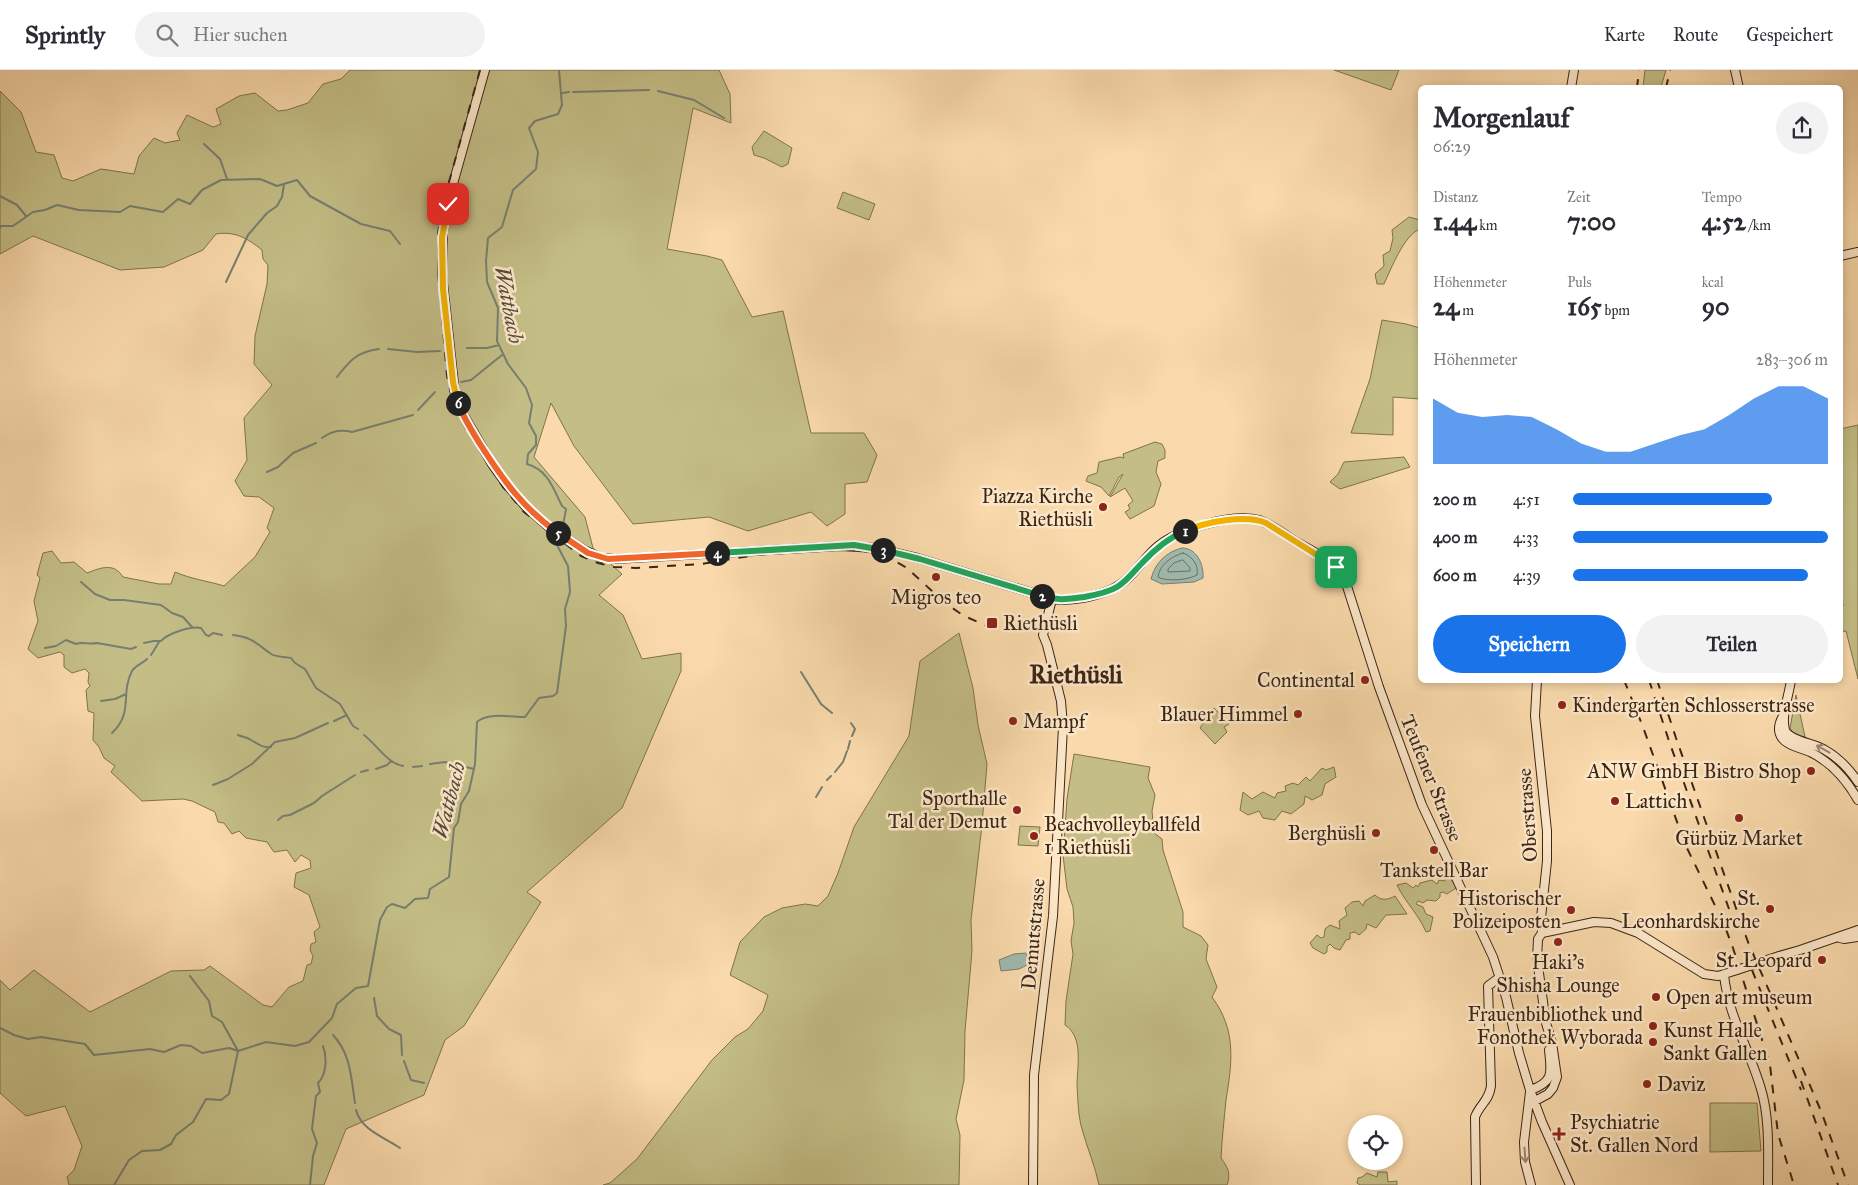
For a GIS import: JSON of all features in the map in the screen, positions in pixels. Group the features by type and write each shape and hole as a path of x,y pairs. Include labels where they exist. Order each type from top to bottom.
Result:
{"main road":[{"name":"Teufener Strasse","path":"485,70 451,190 443,232 442,274 453,382 460,408 500,476 526,507 560,535 602,558 615,559 863,546 914,557 1052,599 1067,600 1111,590 1128,579 1157,548 1173,536 1200,526 1243,519 1266,523 1336,567 1345,580 1379,687 1422,805 1485,937 1500,977 1530,1090 1570,1185"},
{"path":"1572,85 1574,70"},
{"path":"1735,70 1738,85"},
{"path":"1843,255 1858,252"},
{"name":"Demutstrasse","path":"1033,1185 1034,1075 1053,916 1063,727 1061,701 1043,635 1052,599"},
{"name":"Oberstrasse","path":"1535,1101 1548,1094 1553,1088 1557,1077 1550,1035 1546,1023 1537,959 1538,939 1542,933 1541,918 1547,870 1547,838 1535,716 1537,683"},
{"path":"1790,683 1785,712 1785,727 1789,736 1830,752 1846,766 1858,782"},
{"path":"1785,712 1779,726 1782,738 1829,764 1842,777 1858,800"},
{"path":"1542,933 1585,923 1611,923 1638,933 1704,974 1713,976 1724,975 1858,930"},
{"path":"1838,937 1844,939 1858,936"},
{"path":"1724,975 1728,998 1763,1096 1767,1136 1768,1185"},
{"path":"1476,1185 1475,1116 1485,1103 1491,1086 1488,986 1500,977"},
{"name":"Oberstrasse","path":"1530,1090 1544,1085 1550,1077 1550,1035"},
{"path":"1530,1090 1525,1162 1531,1185"},
{"path":"1526,1128 1537,1122 1542,1122"}],"shaded area":[{"path":"350,70 719,70 730,94 731,123 693,108 667,249 722,260 752,317 783,311 811,433 864,433 877,455 867,482 845,484 845,514 827,526 811,512 748,531 709,517 633,524 574,446 551,403 534,457 585,517 593,548 622,574 599,595 623,615 642,659 681,653 681,671 622,808 527,892 541,902 464,1026 445,1040 424,1095 346,1129 324,1185 69,1185 67,1177 74,1170 82,1146 65,1106 26,1116 0,1093 0,980 10,990 34,970 90,1012 171,971 204,970 210,966 263,1005 272,1007 289,987 303,981 307,965 311,964 313,956 310,950 311,944 316,942 314,932 320,927 309,895 294,887 296,873 311,868 310,860 301,855 295,862 287,850 274,852 267,842 246,838 239,831 232,834 224,823 218,822 215,812 192,801 183,799 142,801 111,772 115,766 104,758 93,740 94,713 88,711 86,690 90,686 88,682 89,673 85,669 72,673 64,667 64,655 60,652 38,658 28,649 38,621 34,601 40,578 37,575 43,553 52,551 61,563 74,562 87,573 102,568 111,568 119,572 123,577 159,584 171,584 175,572 224,586 255,557 270,532 267,528 274,508 259,497 244,496 235,481 247,460 244,418 272,385 254,364 255,336 267,284 268,265 263,259 262,250 251,242 235,235 223,233 216,234 203,250 164,267 120,270 33,236 0,254 0,91 21,112 36,152 54,155 62,178 73,181 101,169 134,174 139,156 154,138 165,143 180,140 177,133 187,115 213,127 221,124 216,109 239,96 255,93 278,111 287,110 308,103 323,84 341,79"},
{"path":"1334,70 1399,70 1391,90"},
{"path":"1645,70 1666,70 1662,85 1643,85"},
{"path":"764,131 792,148 788,164 782,167 754,155 752,147"},
{"path":"843,192 875,204 869,220 837,208"},
{"path":"1409,217 1418,219 1418,230 1403,245 1384,284 1377,284 1375,274 1384,266 1383,255 1390,251 1393,238 1392,230"},
{"path":"1382,320 1418,327 1418,399 1393,397 1393,435 1351,433 1370,379"},
{"path":"1858,425 1858,679 1846,631 1843,632 1843,428"},
{"path":"1155,442 1162,444 1165,450 1165,458 1158,461 1156,472 1161,484 1154,506 1130,519 1125,512 1130,509 1128,505 1133,501 1125,488 1110,497 1123,474 1119,477 1109,496 1101,487 1086,481 1088,476 1097,473 1099,462 1120,457 1124,458 1123,454"},
{"path":"1404,457 1410,467 1340,489 1330,482 1338,474 1344,462"},
{"path":"959,633 973,688 978,725 987,764 971,920 972,951 965,1031 964,1080 956,1119 960,1135 959,1185 603,1185 610,1183 637,1159 712,1060 735,1037 748,1029 763,1011 768,995 730,975 740,942 764,917 782,908 805,904 818,906 828,896 854,827 909,736 920,661"},
{"path":"1796,695 1805,737 1794,734 1790,728"},
{"path":"1214,708 1229,724 1224,727 1227,732 1215,744 1200,728"},
{"path":"1074,754 1150,767 1148,778 1155,795 1152,811 1154,833 1162,839 1163,850 1183,912 1183,927 1201,936 1208,945 1206,959 1217,987 1212,997 1226,1022 1229,1035 1231,1060 1221,1158 1228,1171 1227,1185 1099,1185 1084,1136 1078,1108 1077,1045 1071,1030 1065,1025 1066,1001 1073,954 1071,941 1074,923 1073,907 1067,889 1063,855 1067,799"},
{"path":"1334,767 1336,777 1325,784 1322,795 1312,800 1305,796 1304,804 1291,814 1282,811 1275,820 1263,818 1259,811 1248,815 1240,810 1243,792 1252,799 1263,792 1275,798 1277,793 1286,791 1285,786 1293,783 1298,785 1306,777 1310,781 1322,768 1326,770"},
{"path":"1020,826 1040,827 1038,846 1018,845"},
{"path":"1450,877 1456,888 1447,894 1440,893 1440,897 1436,901 1427,900 1423,903 1418,901 1416,904 1423,907 1426,914 1433,917 1430,931 1426,932 1397,885 1406,883 1413,888 1416,885 1418,887 1420,883 1432,880 1437,884 1439,880 1445,881 1445,879"},
{"path":"1375,895 1385,899 1395,896 1407,914 1386,915 1376,928 1367,924 1366,929 1359,935 1355,932 1350,933 1350,939 1346,940 1340,950 1330,944 1327,947 1327,952 1324,954 1313,948 1310,943 1317,935 1321,938 1324,937 1325,929 1330,925 1340,929 1339,921 1347,915 1345,908 1352,902 1359,901 1363,906 1365,901"},
{"path":"1710,1103 1757,1103 1761,1151 1710,1152"},
{"path":"1378,1172 1387,1172 1388,1182 1397,1181 1397,1185 1360,1185 1357,1183 1358,1178 1367,1173 1377,1177"}],"water":[{"path":"1182,548 1196,554 1201,563 1203,578 1194,582 1162,584 1151,579 1158,563 1166,555"},
{"path":"1026,953 1029,964 1019,969 1001,971 999,960 1014,954"}],"waterway":[{"name":"Wattbach","path":"559,70 562,105 558,114 535,121 529,128 538,152 536,169 513,190 502,227 488,238 486,261 487,282 498,308 497,341 508,364 526,388 532,405 529,423 536,436 536,445 528,454 527,464 545,475 553,486 562,506 566,509 563,525"},
{"path":"573,92 649,90"},
{"path":"658,91 694,100 724,118"},
{"path":"562,93 569,92"},
{"path":"204,144 220,159 227,179"},
{"path":"0,228 1,226 13,226 33,212 57,205 79,210 120,212 130,206 163,212 178,199 190,204 202,190 221,180 260,179 277,186 297,180 310,196 361,224 390,231 400,244"},
{"path":"226,282 248,235 267,213 277,206 282,197 284,184"},
{"path":"0,196 17,205 26,216"},
{"path":"467,348 487,348 499,345"},
{"path":"337,377 359,355 379,349"},
{"path":"388,349 417,352 440,351"},
{"path":"461,382 471,380 502,355"},
{"path":"418,410 435,392"},
{"path":"322,438 336,431 352,432 413,415"},
{"path":"267,472 278,467 293,453 316,443"},
{"name":"Wattbach","path":"114,1185 129,1160 142,1151 160,1150 171,1144 176,1135 193,1122 206,1099 221,1100 229,1094 238,1051 266,1042 295,1046 309,1042 332,1018 337,1004 356,988 368,986 380,920 387,907 392,904 405,908 415,899 428,898 430,889 449,877 454,828 458,822 461,804 469,791 475,764 477,722 493,716 525,717 539,698 553,696 557,693 566,626 565,609 570,592 568,566 558,547"},
{"path":"81,582 95,594 110,600 161,605 172,613 183,617 192,627"},
{"path":"144,643 161,641 174,633 192,628 201,628 209,636 213,633 222,635"},
{"path":"233,635 250,639 273,655 291,658 305,669 316,688 340,704 353,726 358,729"},
{"path":"45,648 56,646 66,640 76,644 97,643 131,649 136,647"},
{"path":"151,655 159,642"},
{"path":"112,733 123,718 127,687 132,671 147,659"},
{"path":"801,672 821,704 832,713"},
{"path":"101,701 115,699 126,694"},
{"path":"334,721 347,715"},
{"path":"213,785 228,779 252,764 275,742 295,738 328,723"},
{"path":"851,723 855,729 852,736"},
{"path":"238,735 263,746 271,747"},
{"path":"364,735 392,762 403,766"},
{"path":"848,749 850,741"},
{"path":"835,772 843,762 847,751"},
{"path":"376,769 387,765 391,761"},
{"path":"430,764 445,762 474,769"},
{"path":"413,767 422,766"},
{"path":"361,772 368,770"},
{"path":"278,820 314,803 355,775"},
{"path":"827,780 831,776"},
{"path":"816,797 822,787"},
{"path":"190,976 209,1001 212,1016 222,1022 238,1051"},
{"path":"374,998 377,1016 389,1029 401,1035 402,1055"},
{"path":"0,1028 28,1039 41,1037 85,1044 94,1055 150,1049 164,1052 181,1045 191,1046 202,1053 229,1048 238,1051"},
{"path":"333,1035 347,1058 355,1103"},
{"path":"310,1185 313,1156 317,1143 312,1129 316,1096 320,1092 318,1083 323,1075 325,1065 323,1046"},
{"path":"404,1061 411,1080 424,1083"},
{"path":"356,1110 368,1128 400,1148"}],"railway":[{"path":"480,70 444,200 438,233 438,270 447,376 453,403 466,429 503,487 524,512 581,556 614,567 636,568 701,564 756,555 834,550 856,550 877,553 907,568 945,603 964,616 990,627 1018,632"},
{"path":"1637,85 1639,70"},
{"path":"1667,85 1670,70"},
{"path":"1625,683 1685,844 1724,924 1733,948 1770,1065 1778,1134 1794,1185"},
{"path":"1650,683 1729,909"},
{"path":"1658,683 1748,942 1821,1111 1848,1185"},
{"path":"1752,970 1801,1090"},
{"path":"1801,1081 1838,1185"}],"place":[{"name":"Piazza Kirche Riethüsli","path":"1103,507"},
{"name":"Migros teo","path":"936,577"},
{"name":"Riethüsli","path":"992,623"},
{"name":"Continental","path":"1365,680"},
{"name":"Kindergarten Schlosserstrasse","path":"1562,705"},
{"name":"Blauer Himmel","path":"1298,714"},
{"name":"Mampf","path":"1013,721"},
{"name":"ANW GmbH Bistro Shop","path":"1811,771"},
{"name":"Lattich","path":"1615,801"},
{"name":"Sporthalle Tal der Demut","path":"1017,810"},
{"name":"Gürbüz Market","path":"1739,818"},
{"name":"Berghüsli","path":"1376,833"},
{"name":"Beachvolleyballfeld 1 Riethüsli","path":"1034,836"},
{"name":"Tankstell Bar","path":"1434,850"},
{"name":"St. Leonhardskirche","path":"1770,909"},
{"name":"Historischer Polizeiposten","path":"1571,910"},
{"name":"Haki's Shisha Lounge","path":"1558,942"},
{"name":"St. Leopard","path":"1822,960"},
{"name":"Open art museum","path":"1656,997"},
{"name":"Frauenbibliothek und Fonothek Wyborada","path":"1653,1026"},
{"name":"Kunst Halle Sankt Gallen","path":"1653,1042"},
{"name":"Daviz","path":"1647,1084"},
{"name":"Psychiatrie St. Gallen Nord","path":"1559,1134"}],"district":[{"name":"Riethüsli","path":"1076,674"}],"route":[{"path":"448,204 443,232 442,274 453,382 457,402 500,476 519,500 550,528 592,554 602,558 615,559 854,545 914,557 1033,594 1064,600 1097,594 1118,587 1128,579 1149,555 1173,536 1207,524 1248,519 1266,523 1336,567"}]}
